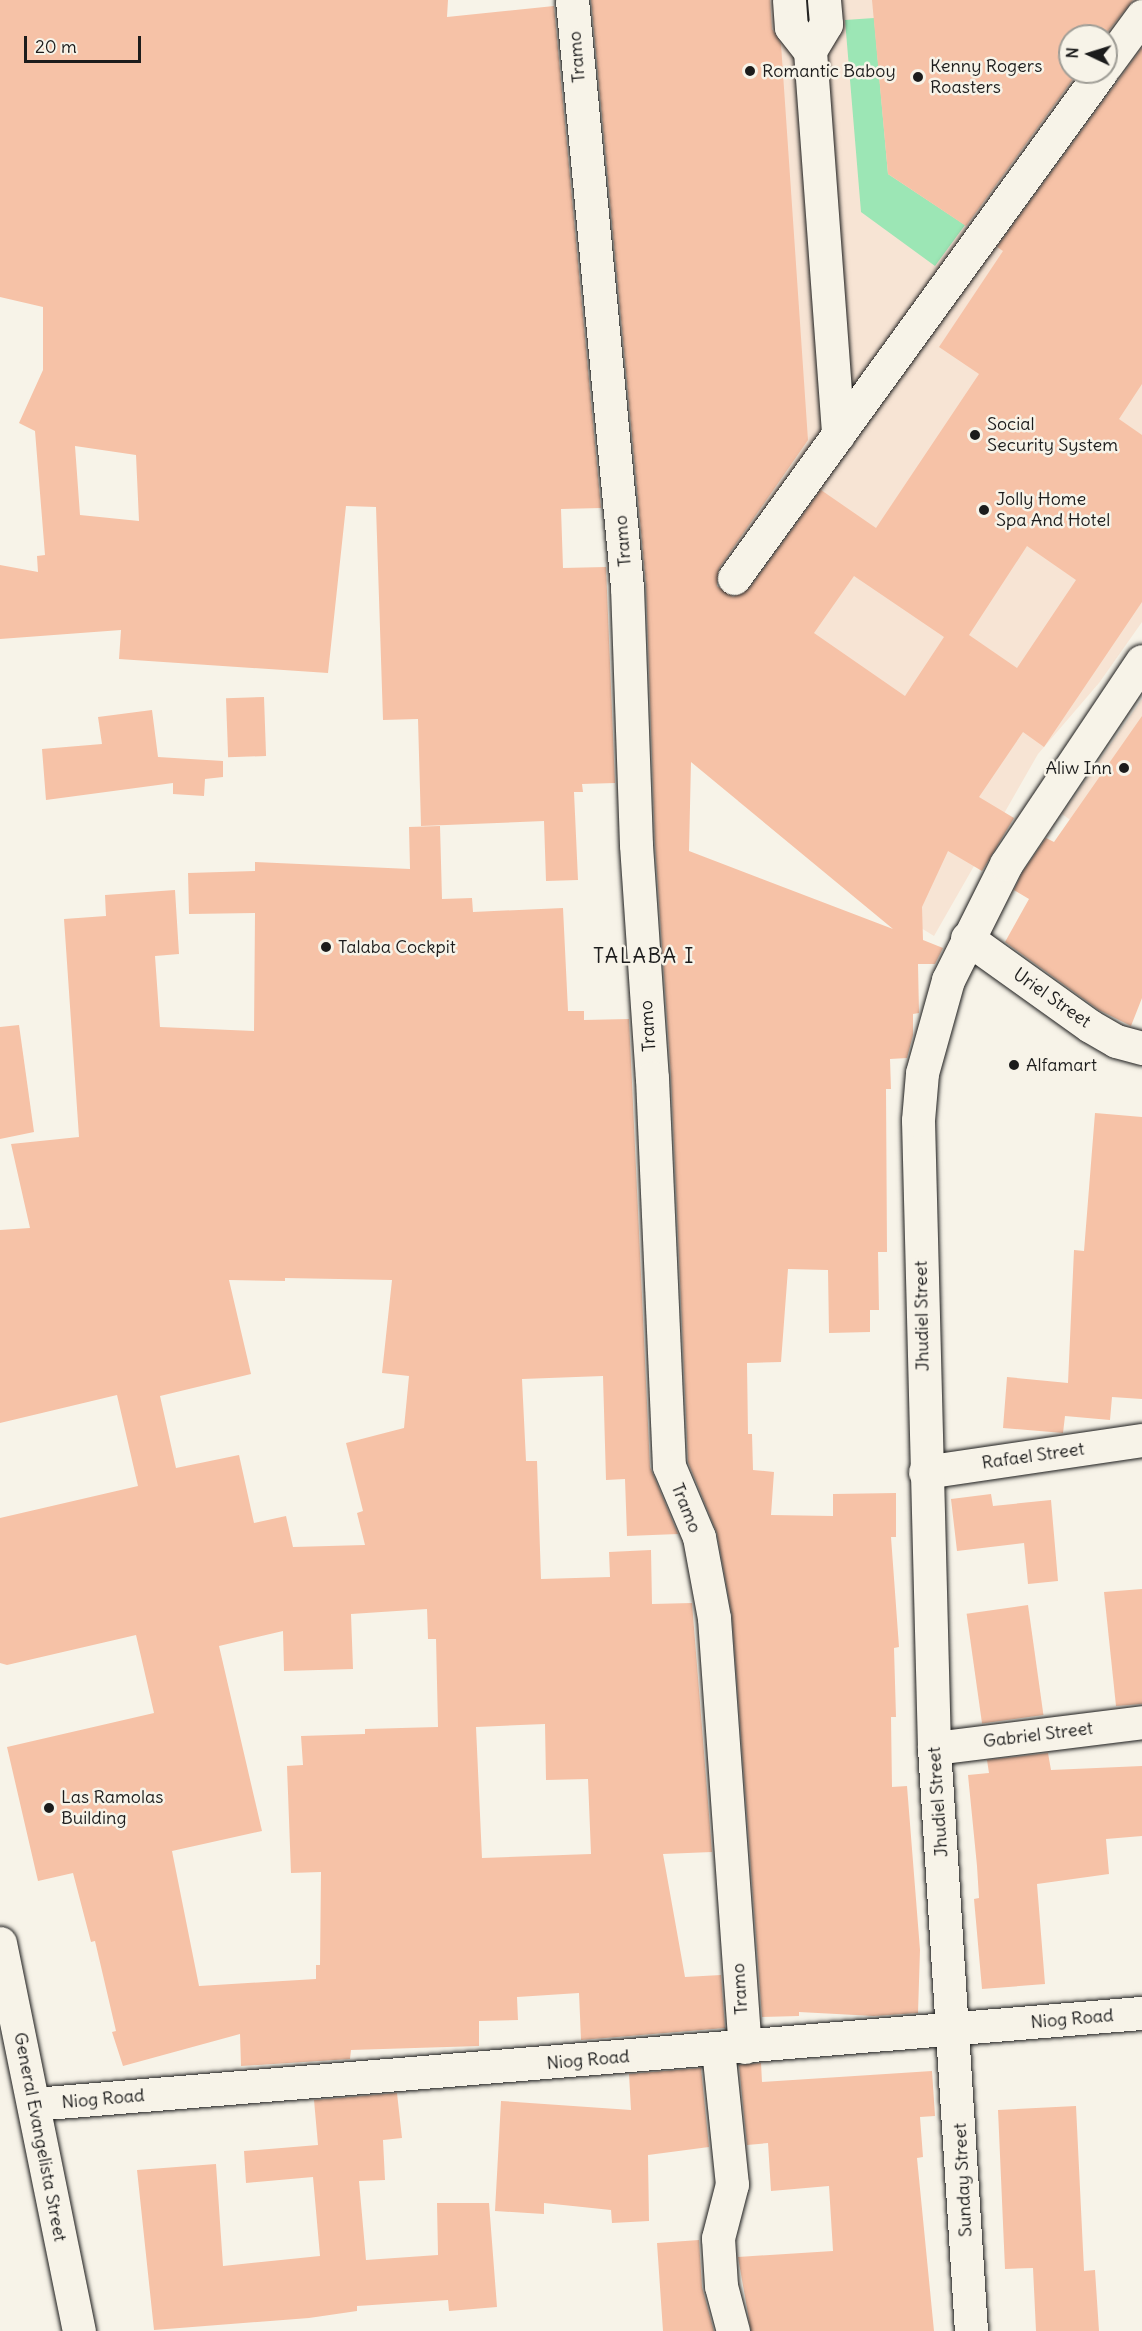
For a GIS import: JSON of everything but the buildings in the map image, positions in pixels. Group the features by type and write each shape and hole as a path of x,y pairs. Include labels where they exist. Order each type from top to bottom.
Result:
{"street":[{"name":"Tramo","path":"572,0 627,587 636,845 652,1078 669,1466 699,1537 714,1618 731,2048 732,2184 718,2238 720,2267 733,2331"},
{"path":"789,0 791,27 810,51 838,435"},
{"path":"810,51 826,24 824,0"},
{"path":"1118,49 1142,16"},
{"path":"734,578 1092,84"},
{"name":"Jhudiel Street","path":"954,2029 934,1748 925,1472 918,1120 922,1072 934,1023 967,938 1012,855 1142,661"},
{"name":"Uriel Street","path":"967,938 1090,1026 1116,1041 1142,1048"},
{"name":"Rafael Street","path":"925,1472 1142,1440"},
{"name":"Gabriel Street","path":"934,1748 1142,1722"},
{"name":"General Evangelista Street","path":"0,1943 79,2331"},
{"name":"Niog Road","path":"34,2104 1142,2013"},
{"name":"Sunday Street","path":"954,2029 971,2331"}],"shaded area":[{"path":"669,0 1142,0 1142,622 1099,683 1038,754 934,936 808,858 738,801"},
{"name":"Aliw Inn","path":"1142,699 1142,871 1062,814"}],"green space":[{"path":"874,18 888,174 965,225 935,266 861,212 845,20"}],"place":[{"name":"Romantic Baboy","path":"750,71"},
{"name":"Kenny Rogers Roasters","path":"918,77"},
{"name":"Social Security System","path":"975,435"},
{"name":"Jolly Home Spa And Hotel","path":"984,510"},
{"name":"Aliw Inn","path":"1124,768"},
{"name":"Talaba Cockpit","path":"326,947"},
{"name":"Alfamart","path":"1014,1065"},
{"name":"Las Ramolas Building","path":"49,1808"}],"district":[{"name":"TALABA I","path":"644,956"}]}
